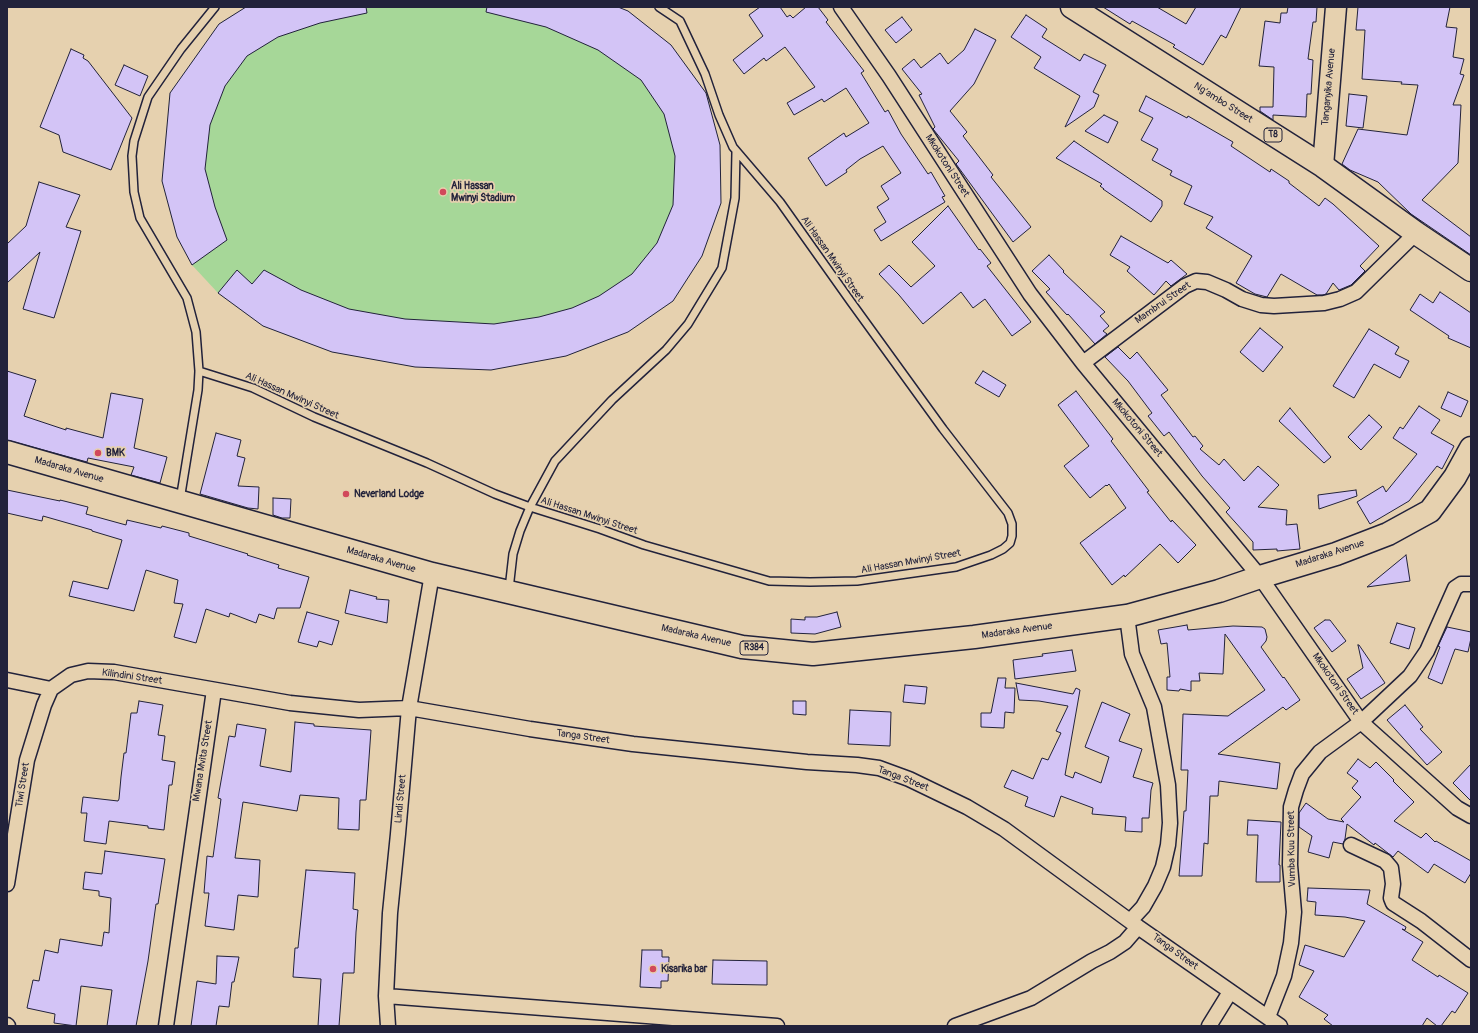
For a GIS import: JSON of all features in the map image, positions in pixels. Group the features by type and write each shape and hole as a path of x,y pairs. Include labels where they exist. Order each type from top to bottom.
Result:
{"main road":[{"name":"Ng’ambo Street","path":"1072,7 1323,166 1416,233 1471,270"},
{"name":"Tanganyika Avenue","path":"1323,166 1336,7"},
{"name":"Madaraka Avenue","path":"7,452 432,574 742,647 813,654 974,637 1127,616 1218,591 1336,554 1388,534 1430,511 1455,477 1471,448"}],"street":[{"name":"Mkokotoni Street","path":"841,7 889,76 1030,294 1083,363 1260,577 1362,722 1457,808 1471,816"},
{"name":"Mambrui Street","path":"1083,363 1185,286 1196,281 1207,282 1242,299 1261,306 1330,302 1356,292 1416,233"},
{"name":"Lindi Street","path":"388,1026 386,996 390,913 409,708 432,574"},
{"name":"Vumba Kuu Street","path":"1268,1017 1284,976 1291,943 1294,912 1290,865 1291,807 1302,774 1320,752 1362,722 1410,676 1427,651 1455,588 1461,584 1471,584"},
{"path":"955,1026 1031,998 1125,942 1155,886 1168,845 1170,823 1168,785 1154,708 1132,654 1127,616"},
{"name":"Kilindini Street","path":"50,689 71,675 88,671 114,672 214,690"},
{"path":"7,680 50,689"},
{"name":"Tiwi Street","path":"7,884 27,760 50,689"},
{"path":"214,690 290,703 359,710 409,708"},
{"name":"Mwana Mvita Street","path":"166,1026 214,690"},
{"name":"Tanga Street","path":"409,708 523,728 633,744 807,762 858,764 879,768 909,779 967,807 1004,829 1134,924 1280,1026"},
{"path":"1351,845 1385,861 1391,868 1393,884 1391,898 1393,903 1422,921 1471,960"},
{"path":"1209,1026 1230,992"},
{"path":"386,996 777,1026"}],"lane":[{"path":"179,502 200,371 196,332 187,298 140,218 134,192 132,156 134,141 148,97 181,49 215,7"},
{"name":"Ali Hassan Mwinyi Street","path":"200,371 253,388 314,417 427,463 495,494 530,507 600,529 644,545 769,581 857,582 956,567 991,555 1003,549 1010,543 1012,536 1012,524 1008,512 943,429 850,302 780,202 736,152 719,115 705,74 680,21 659,7"},
{"name":"Ali Hassan Mwinyi Street","path":"509,592 513,554 520,530 530,507 555,462 612,400 671,345 688,324 722,268 735,198 736,152"}],"green space":[{"name":"Ali Hassan Mwinyi Stadium","path":"246,7 618,7 628,11 671,45 706,93 720,145 721,203 702,256 673,301 628,332 566,356 415,367 332,352 263,326 218,293 192,265 177,237 162,181 170,93 219,24"}],"building":[{"path":"246,7 366,7 367,13 320,23 278,37 247,56 225,86 210,125 205,169 215,207 227,240 192,265 177,237 162,181 170,93 219,24"},
{"path":"487,7 618,7 628,11 671,45 706,93 720,145 721,203 702,256 673,301 628,332 566,356 491,370 415,367 332,352 263,326 218,293 237,270 252,284 264,270 301,290 349,309 405,319 494,324 539,317 572,308 599,296 632,274 657,243 673,205 675,156 664,114 641,80 598,50 546,27 486,12"},
{"path":"760,7 780,7 787,17 790,15 793,18 806,7 818,7 828,20 826,22 864,71 861,73 885,112 888,110 901,134 928,174 931,172 945,196 942,197 945,202 881,241 874,230 886,222 877,207 889,199 881,186 901,173 883,146 860,159 846,170 847,172 826,186 808,158 844,133 846,137 869,123 846,88 824,102 822,99 794,115 787,103 815,87 785,47 766,61 764,58 744,74 733,60 763,36 749,15"},
{"path":"1103,7 1157,7 1186,24 1196,7 1241,7 1226,38 1221,35 1203,65 1173,47 1175,45 1132,21 1130,24"},
{"path":"1288,7 1317,7 1316,22 1313,22 1308,59 1313,60 1311,94 1307,94 1306,117 1273,115 1273,120 1260,111 1260,107 1273,107 1274,67 1259,66 1265,21 1280,23 1281,13 1287,13"},
{"path":"1358,7 1450,7 1446,27 1457,28 1453,57 1464,59 1460,74 1464,75 1453,105 1461,105 1458,163 1422,200 1471,237 1471,255 1411,214 1378,182 1350,170 1342,164 1358,129 1407,135 1418,85 1401,84 1402,82 1362,79 1365,30 1356,30"},
{"path":"1026,15 1047,29 1042,37 1080,61 1084,54 1106,65 1093,92 1099,95 1094,107 1065,127 1080,96 1034,68 1041,57 1011,37"},
{"path":"902,17 912,30 896,43 885,30"},
{"path":"975,29 996,40 974,84 950,111 967,132 963,136 993,175 991,177 1031,227 1013,242 956,164 959,161 933,129 935,127 919,95 922,94 902,69 914,59 921,68 940,53 948,64 964,50"},
{"path":"71,49 84,55 83,58 88,61 132,118 111,170 63,152 59,135 40,127"},
{"path":"124,65 148,76 140,96 115,85"},
{"path":"1349,94 1367,96 1363,128 1346,126"},
{"path":"1146,96 1187,118 1188,116 1233,142 1231,146 1270,172 1271,169 1289,181 1289,183 1319,206 1325,198 1333,204 1379,246 1360,266 1365,271 1351,285 1339,290 1333,283 1326,294 1323,295 1317,295 1281,274 1267,297 1255,294 1236,283 1252,256 1206,228 1213,217 1184,204 1192,186 1170,175 1172,171 1152,160 1158,149 1141,140 1153,118 1139,111"},
{"path":"1104,115 1118,122 1108,143 1085,131"},
{"path":"1074,141 1162,201 1162,206 1151,222 1103,189 1100,186 1102,184 1056,158"},
{"path":"39,182 80,195 66,227 81,231 54,318 23,309 40,252 7,283 7,244 26,226"},
{"path":"948,206 979,250 980,249 991,263 987,266 1031,322 1012,336 985,299 973,308 961,292 923,324 879,274 889,265 911,287 935,266 912,242"},
{"path":"1121,236 1168,263 1171,260 1187,274 1171,286 1166,281 1154,295 1127,271 1130,267 1110,255"},
{"path":"1049,255 1064,271 1063,272 1105,312 1100,316 1109,326 1103,331 1107,334 1095,344 1046,292 1050,289 1032,271"},
{"path":"1440,292 1471,313 1471,348 1448,338 1449,336 1410,310 1420,294 1433,303"},
{"path":"1260,328 1283,347 1263,372 1240,352"},
{"path":"1369,329 1399,347 1395,354 1409,361 1400,378 1374,364 1354,398 1333,386"},
{"path":"1118,347 1130,359 1137,352 1168,390 1161,395 1193,437 1195,436 1203,446 1200,449 1219,465 1224,459 1244,481 1258,466 1279,485 1258,507 1287,510 1286,525 1297,524 1300,549 1277,551 1277,549 1253,550 1253,542 1226,512 1230,508 1202,476 1169,432 1164,436 1148,416 1152,413 1128,381 1105,357"},
{"path":"7,371 36,380 24,416 66,430 66,428 103,438 111,393 143,399 134,448 167,457 160,483 131,475 134,467 88,458 87,462 7,440"},
{"path":"983,371 1006,385 999,397 975,383"},
{"path":"1076,391 1113,439 1111,441 1149,491 1147,492 1171,522 1172,520 1196,545 1178,563 1160,544 1125,577 1124,575 1112,585 1080,543 1126,508 1109,484 1090,498 1064,466 1089,446 1058,405"},
{"path":"1448,392 1468,401 1461,417 1441,408"},
{"path":"1419,406 1440,420 1431,433 1454,446 1442,469 1437,466 1409,501 1370,524 1357,502 1383,486 1386,492 1417,454 1393,438 1400,427 1403,429"},
{"path":"1290,408 1331,457 1324,463 1279,421"},
{"path":"1369,415 1382,427 1361,450 1348,437"},
{"path":"216,433 241,440 237,456 245,458 238,486 259,487 258,509 248,508 200,494"},
{"path":"7,490 88,507 86,514 126,525 127,520 161,528 162,526 189,533 189,536 248,554 247,555 279,565 278,568 309,577 300,608 277,608 274,619 259,614 256,623 230,613 229,617 206,609 196,643 174,637 183,604 174,603 178,580 146,570 134,611 69,596 73,581 108,589 122,540 43,516 42,521 7,513"},
{"path":"1356,490 1357,496 1319,509 1318,495"},
{"path":"273,498 291,499 290,518 282,518 273,515"},
{"path":"1406,555 1410,581 1367,587"},
{"path":"350,590 377,597 376,599 389,600 387,623 345,613"},
{"path":"307,612 339,621 332,645 319,641 317,647 298,642"},
{"path":"837,612 841,627 815,634 791,633 791,619 805,620 805,617 817,617"},
{"path":"1325,620 1330,620 1346,641 1332,652 1314,628"},
{"path":"1397,623 1415,628 1409,649 1390,643"},
{"path":"1187,625 1188,630 1233,626 1262,627 1265,629 1267,637 1266,641 1261,647 1300,700 1286,710 1283,707 1218,754 1280,763 1277,789 1219,781 1218,796 1210,796 1208,844 1204,843 1202,876 1179,876 1184,811 1186,811 1188,770 1181,770 1183,714 1228,716 1265,690 1225,634 1223,674 1199,673 1200,681 1191,681 1191,691 1180,689 1179,691 1167,690 1167,677 1170,677 1167,643 1161,644 1158,630"},
{"path":"1447,627 1471,632 1471,638 1468,652 1455,649 1442,684 1428,678 1440,647 1438,646"},
{"path":"1358,645 1385,683 1361,699 1347,679 1363,668"},
{"path":"1072,650 1076,671 1015,679 1013,660"},
{"path":"998,678 1006,678 1005,688 1015,688 1014,713 1005,712 1004,728 981,727 981,713 991,713"},
{"path":"1016,683 1073,694 1076,688 1080,690 1065,775 1073,778 1075,772 1101,783 1109,757 1085,747 1102,702 1130,714 1119,741 1142,749 1133,777 1153,783 1149,818 1142,818 1142,832 1125,831 1126,817 1092,814 1093,808 1061,796 1054,817 1025,806 1028,797 1004,787 1012,770 1033,779 1042,758 1048,760 1061,733 1056,731 1068,706 1039,701 1019,700"},
{"path":"905,685 927,687 925,704 903,702"},
{"path":"139,701 163,705 158,735 165,736 162,760 175,762 172,785 169,785 164,830 148,828 148,826 109,821 106,844 84,841 87,813 81,813 83,797 118,801 119,799 124,753 126,753 131,713 137,713"},
{"path":"793,701 806,701 806,715 793,714"},
{"path":"1405,705 1423,727 1420,729 1442,752 1427,765 1387,720"},
{"path":"850,710 891,712 890,746 848,744"},
{"path":"295,722 314,724 314,726 371,730 366,800 360,800 359,830 338,829 339,798 300,795 297,811 243,802 235,858 260,860 258,897 238,895 234,930 205,926 209,893 204,893 207,856 213,857 221,799 218,798 229,736 235,737 237,724 266,729 260,766 291,772"},
{"path":"1358,759 1370,768 1376,762 1414,802 1394,821 1421,838 1426,833 1435,842 1436,841 1471,861 1471,873 1465,883 1434,864 1428,873 1398,851 1393,857 1375,843 1374,845 1347,824 1343,844 1333,842 1329,858 1308,852 1312,836 1299,827 1299,813 1306,803 1328,819 1344,822 1341,819 1361,797 1352,788 1358,781 1347,773"},
{"path":"1471,764 1471,801 1453,783"},
{"path":"1248,820 1281,822 1279,865 1280,882 1256,882 1258,835 1247,835"},
{"path":"105,851 165,859 136,1026 107,1026 112,990 81,986 76,1026 54,1023 55,1014 27,1008 33,980 39,981 45,950 58,953 60,939 102,946 104,932 109,933 111,898 99,896 99,891 83,889 85,872 102,874"},
{"path":"306,870 355,873 353,909 358,910 354,973 343,973 339,1026 318,1026 321,979 293,977 295,948 298,948"},
{"path":"1308,888 1370,890 1367,904 1406,927 1405,930 1402,929 1423,942 1412,960 1438,977 1439,975 1468,993 1455,1013 1452,1011 1441,1026 1437,1026 1427,1018 1422,1026 1333,1026 1324,1019 1328,1015 1299,997 1314,971 1299,965 1305,945 1344,957 1365,921 1345,917 1315,915 1316,902 1307,901"},
{"path":"642,950 662,950 662,957 669,957 668,981 661,981 661,988 640,987"},
{"path":"217,956 239,957 234,982 232,982 229,1007 219,1006 216,1026 191,1026 197,981 216,984"},
{"path":"713,960 767,961 767,985 712,984"}],"place":[{"name":"Ali Hassan Mwinyi Stadium","path":"443,192"},
{"name":"BMK","path":"98,453"},
{"name":"Neverland Lodge","path":"346,494"},
{"name":"Kisarika bar","path":"653,969"}]}
